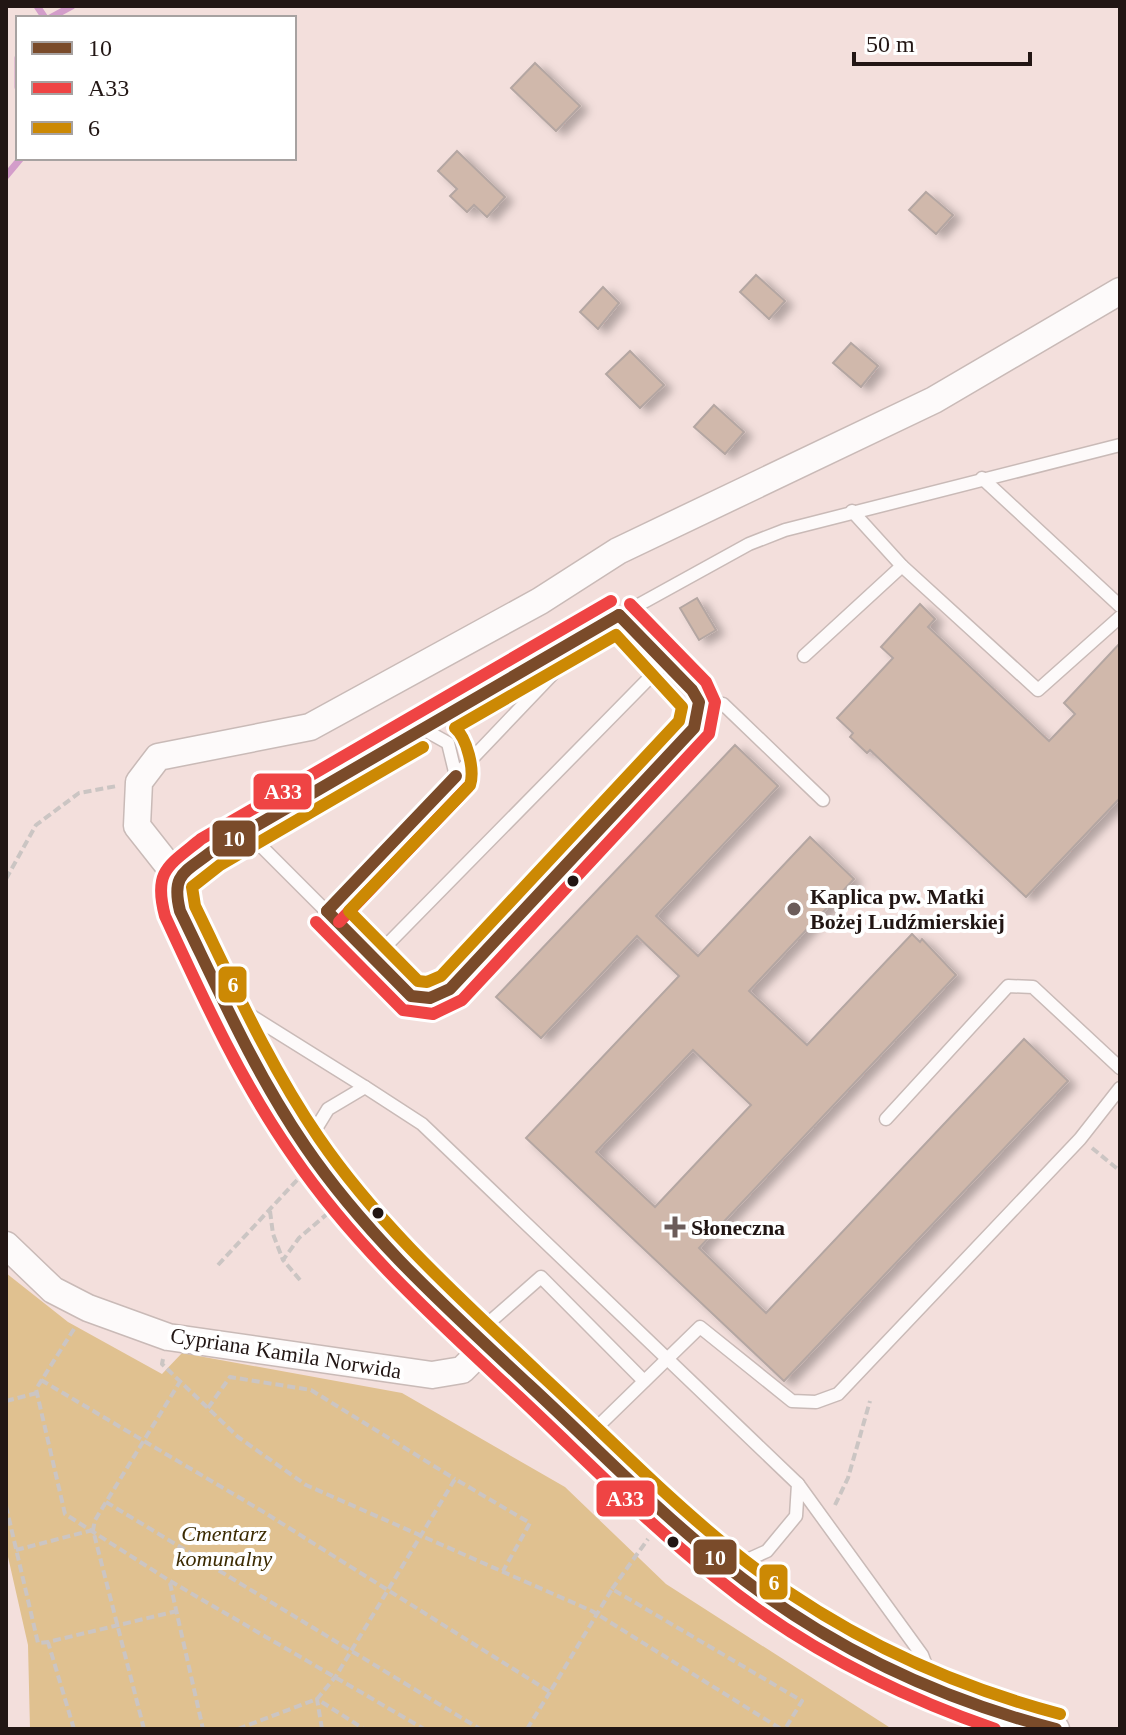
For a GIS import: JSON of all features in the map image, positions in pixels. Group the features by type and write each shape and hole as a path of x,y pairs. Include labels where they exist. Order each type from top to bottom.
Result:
{"street":[{"path":"178,878 137,826 139,782 158,757 310,727 540,601 618,551 934,400 1120,291"},
{"path":"251,829 178,878 175,891 180,911 304,1158 392,1255 720,1562 835,1639 935,1689 1056,1729"},
{"name":"Cypriana Kamila Norwida","path":"6,1245 53,1290 88,1308 168,1337 432,1375 462,1370 482,1340"}],"lane":[{"path":"699,702 694,728 684,741 450,989 430,998 411,996 263,848 251,829 575,640 749,544 852,511 1120,445"},
{"path":"982,478 1120,606"},
{"path":"852,511 902,566 1038,690 1120,617"},
{"path":"804,656 902,566"},
{"path":"619,615 699,702 723,704 823,800"},
{"path":"327,911 565,661 575,640"},
{"path":"374,958 664,663"},
{"path":"423,729 448,743 456,776"},
{"path":"886,1119 1008,986 1033,987 1120,1068"},
{"path":"223,999 265,1022 422,1124 668,1358 798,1484 922,1655 935,1689"},
{"path":"304,1158 328,1109 365,1087"},
{"path":"586,1438 700,1327 792,1401 816,1402 838,1394 1080,1139 1120,1088"},
{"path":"482,1340 541,1277 644,1381"},
{"path":"720,1562 747,1560 767,1551 796,1516 798,1484"}],"path":[{"path":"6,879 36,825 57,809 79,793 139,782"},
{"path":"1080,1139 1120,1171"},
{"path":"218,1265 270,1209 304,1158"},
{"path":"283,1260 299,1238 326,1216 330,1205"},
{"path":"270,1209 273,1234 283,1260 300,1280"},
{"path":"88,1308 41,1380 37,1393 65,1514 170,1581 424,1729"},
{"path":"168,1337 162,1364 238,1437 306,1485 596,1615 783,1729 802,1701 612,1589"},
{"path":"208,1408 230,1377 311,1390 530,1523 503,1571"},
{"path":"41,1380 144,1439 550,1692"},
{"path":"144,1729 93,1530 106,1502 181,1380"},
{"path":"6,1401 37,1393"},
{"path":"824,1518 838,1500 848,1478 870,1401"},
{"path":"238,1729 317,1699 336,1676 455,1479"},
{"path":"106,1502 480,1729"},
{"path":"6,1506 38,1643 177,1611"},
{"path":"16,1550 93,1530"},
{"path":"527,1729 612,1589 648,1539"},
{"path":"170,1581 203,1729"},
{"path":"48,1642 74,1729"},
{"path":"317,1699 322,1729"},
{"path":"317,1699 364,1729"}],"green space":[{"name":"Cmentarz komunalny","path":"6,1273 68,1322 162,1374 182,1353 402,1393 565,1487 666,1584 892,1729 30,1729 28,1645 6,1548"}],"building":[{"path":"535,63 580,106 556,131 511,88"},
{"path":"457,151 505,197 487,217 474,205 467,212 450,196 457,189 438,171"},
{"path":"926,192 953,215 936,234 909,210"},
{"path":"756,275 785,301 769,319 740,292"},
{"path":"603,287 619,303 598,329 580,312"},
{"path":"851,343 878,366 861,387 833,363"},
{"path":"630,351 664,385 640,408 606,374"},
{"path":"714,405 744,432 725,454 694,427"},
{"path":"697,598 716,630 699,640 680,608"},
{"path":"920,604 935,619 928,627 1049,741 1075,714 1064,703 1120,643 1120,798 1026,897 870,750 867,753 850,737 853,733 837,718 893,658 881,647"},
{"path":"735,745 778,786 656,916 698,956 810,837 854,879 749,991 807,1045 912,934 920,942 922,939 956,975 699,1248 766,1313 1024,1039 1068,1081 784,1381 526,1138 679,976 637,936 541,1038 496,997","holes":["693,1050 751,1105 655,1207 596,1152"]}],"waterway":[{"path":"37,6 44,16"},
{"path":"54,16 72,6"},
{"path":"6,176 19,160"}],"transit line":[{"name":"A33","path":"611,601 201,839 172,863 162,879 165,916 224,1039 274,1128 317,1190 371,1253 429,1312 640,1512 747,1602 813,1646 848,1665 920,1700 995,1729"},
{"name":"A33","path":"316,922 403,1010 433,1014 462,1000 709,734 715,702 706,682 630,604"},
{"name":"10","path":"619,615 211,852 182,876 177,889 180,911 270,1090 329,1179 410,1272 650,1500 699,1544 762,1593 841,1643 924,1684 1056,1729"},
{"name":"10","path":"327,911 411,996 430,998 450,989 694,728 699,702 692,690 619,615"},
{"name":"6","path":"616,635 682,707 679,721 441,976 427,982 418,981 349,911 470,785 469,755 455,728 616,635"},
{"name":"6","path":"423,747 220,865 192,887 195,906 252,1024 319,1138 368,1202 423,1262 656,1485 766,1577 844,1627 886,1649 971,1686 1060,1714"},
{"name":"10","path":"327,911 456,776"},
{"name":"A33","path":"339,922 468,787"}],"place":[{"name":"Kaplica pw. Matki Bożej Ludźmierskiej","path":"794,909"},
{"name":"Słoneczna","path":"675,1227"}]}
